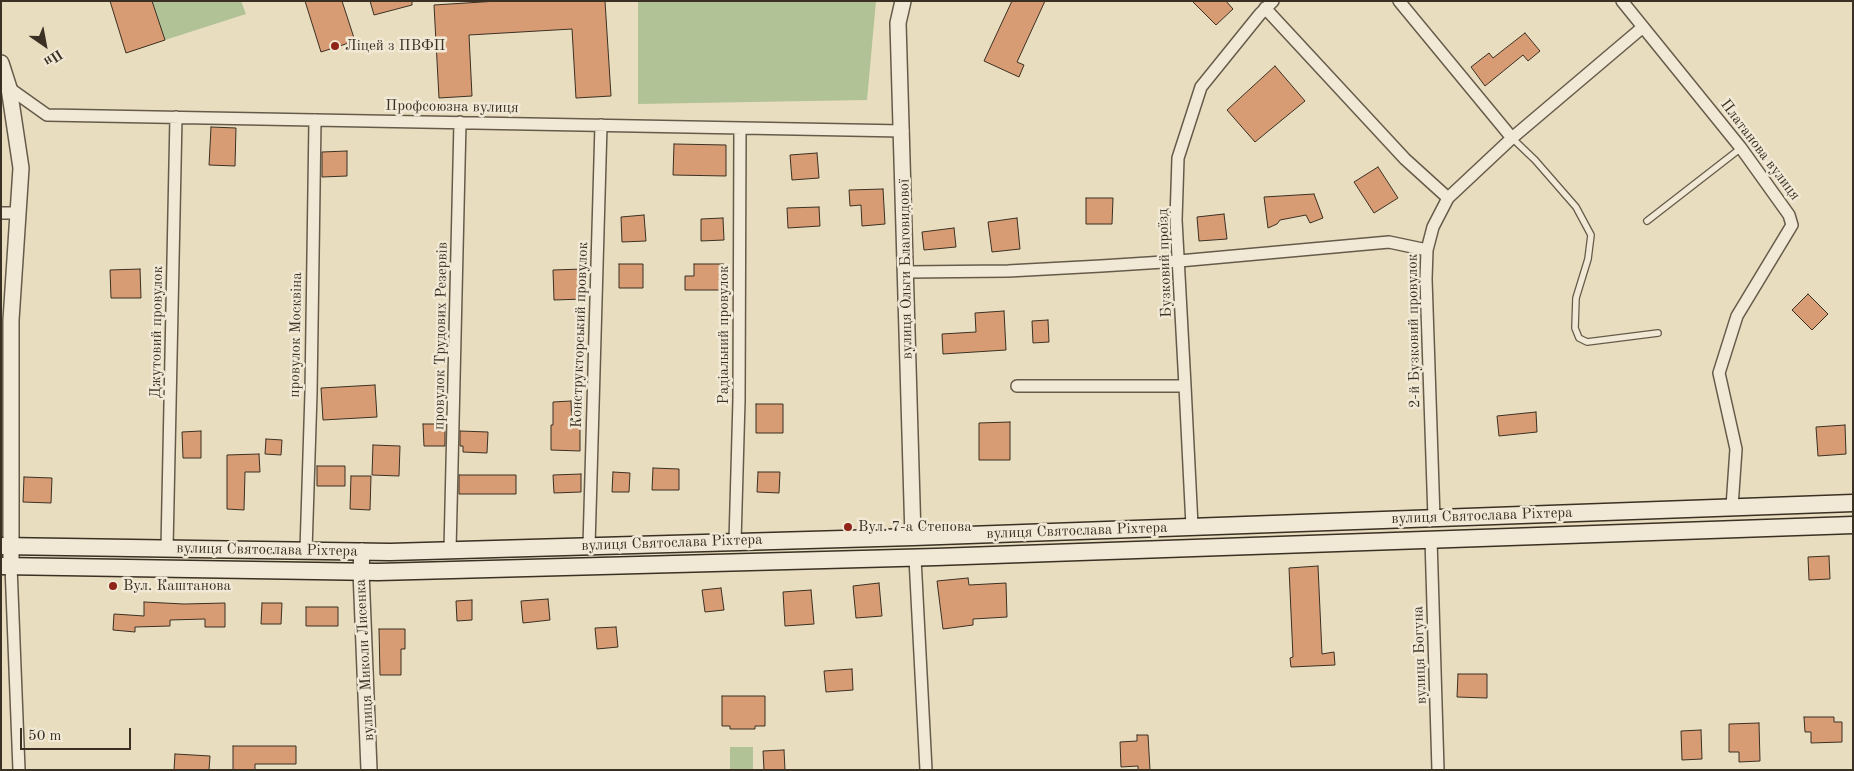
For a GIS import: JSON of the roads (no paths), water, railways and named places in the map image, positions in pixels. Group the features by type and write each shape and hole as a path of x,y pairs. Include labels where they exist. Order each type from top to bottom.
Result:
{"main road":[{"name":"вулиця Святослава Ріхтера","path":"6,546 362,551 450,550 914,537 1853,503"},
{"name":"вулиця Святослава Ріхтера","path":"6,566 361,571 915,558 1853,525"}],"street":[{"name":"вулиця Ольги Благовидової","path":"903,1 898,23 903,131 914,537"},
{"path":"1399,1 1512,138"},
{"name":"Платанова вулиця","path":"1622,1 1741,148 1789,215 1792,225 1737,316 1719,372 1736,448 1732,507"},
{"path":"1269,5 1405,159 1448,198"},
{"name":"Бузковий проїзд","path":"1192,526 1176,220 1178,158 1201,87 1269,5"},
{"name":"2-й Бузковий провулок","path":"1434,518 1426,279 1427,250 1433,228 1448,198 1512,138 1643,27"},
{"path":"1,63 9,88 21,168 11,320 6,546 19,770"},
{"name":"Профсоюзна вулиця","path":"9,88 46,114 903,131"},
{"name":"Джутовий провулок","path":"167,548 176,117"},
{"name":"провулок Москвіна","path":"306,550 311,383 315,120"},
{"name":"провулок Трудових Резервів","path":"450,550 460,122"},
{"name":"Конструкторський провулок","path":"589,546 601,125"},
{"name":"Радіальний провулок","path":"735,542 739,400 740,128"},
{"path":"1,213 18,213"},
{"path":"906,272 1008,271 1179,261 1389,242 1427,250"},
{"path":"1017,386 1185,386"},
{"name":"вулиця Богуна","path":"1431,540 1438,770"},
{"name":"вулиця Миколи Лисенка","path":"362,551 361,571 369,770"},
{"path":"915,558 926,770"}],"lane":[{"path":"1512,138 1535,160 1576,207 1591,236 1588,260 1576,298 1575,328 1579,338 1587,342 1658,333"},
{"path":"1647,221 1741,148"}],"place":[{"name":"Ліцей з ПВФП","path":"335,46"},
{"name":"Вул. 7-а Степова","path":"848,527"},
{"name":"Вул. Каштанова","path":"113,586"}]}
